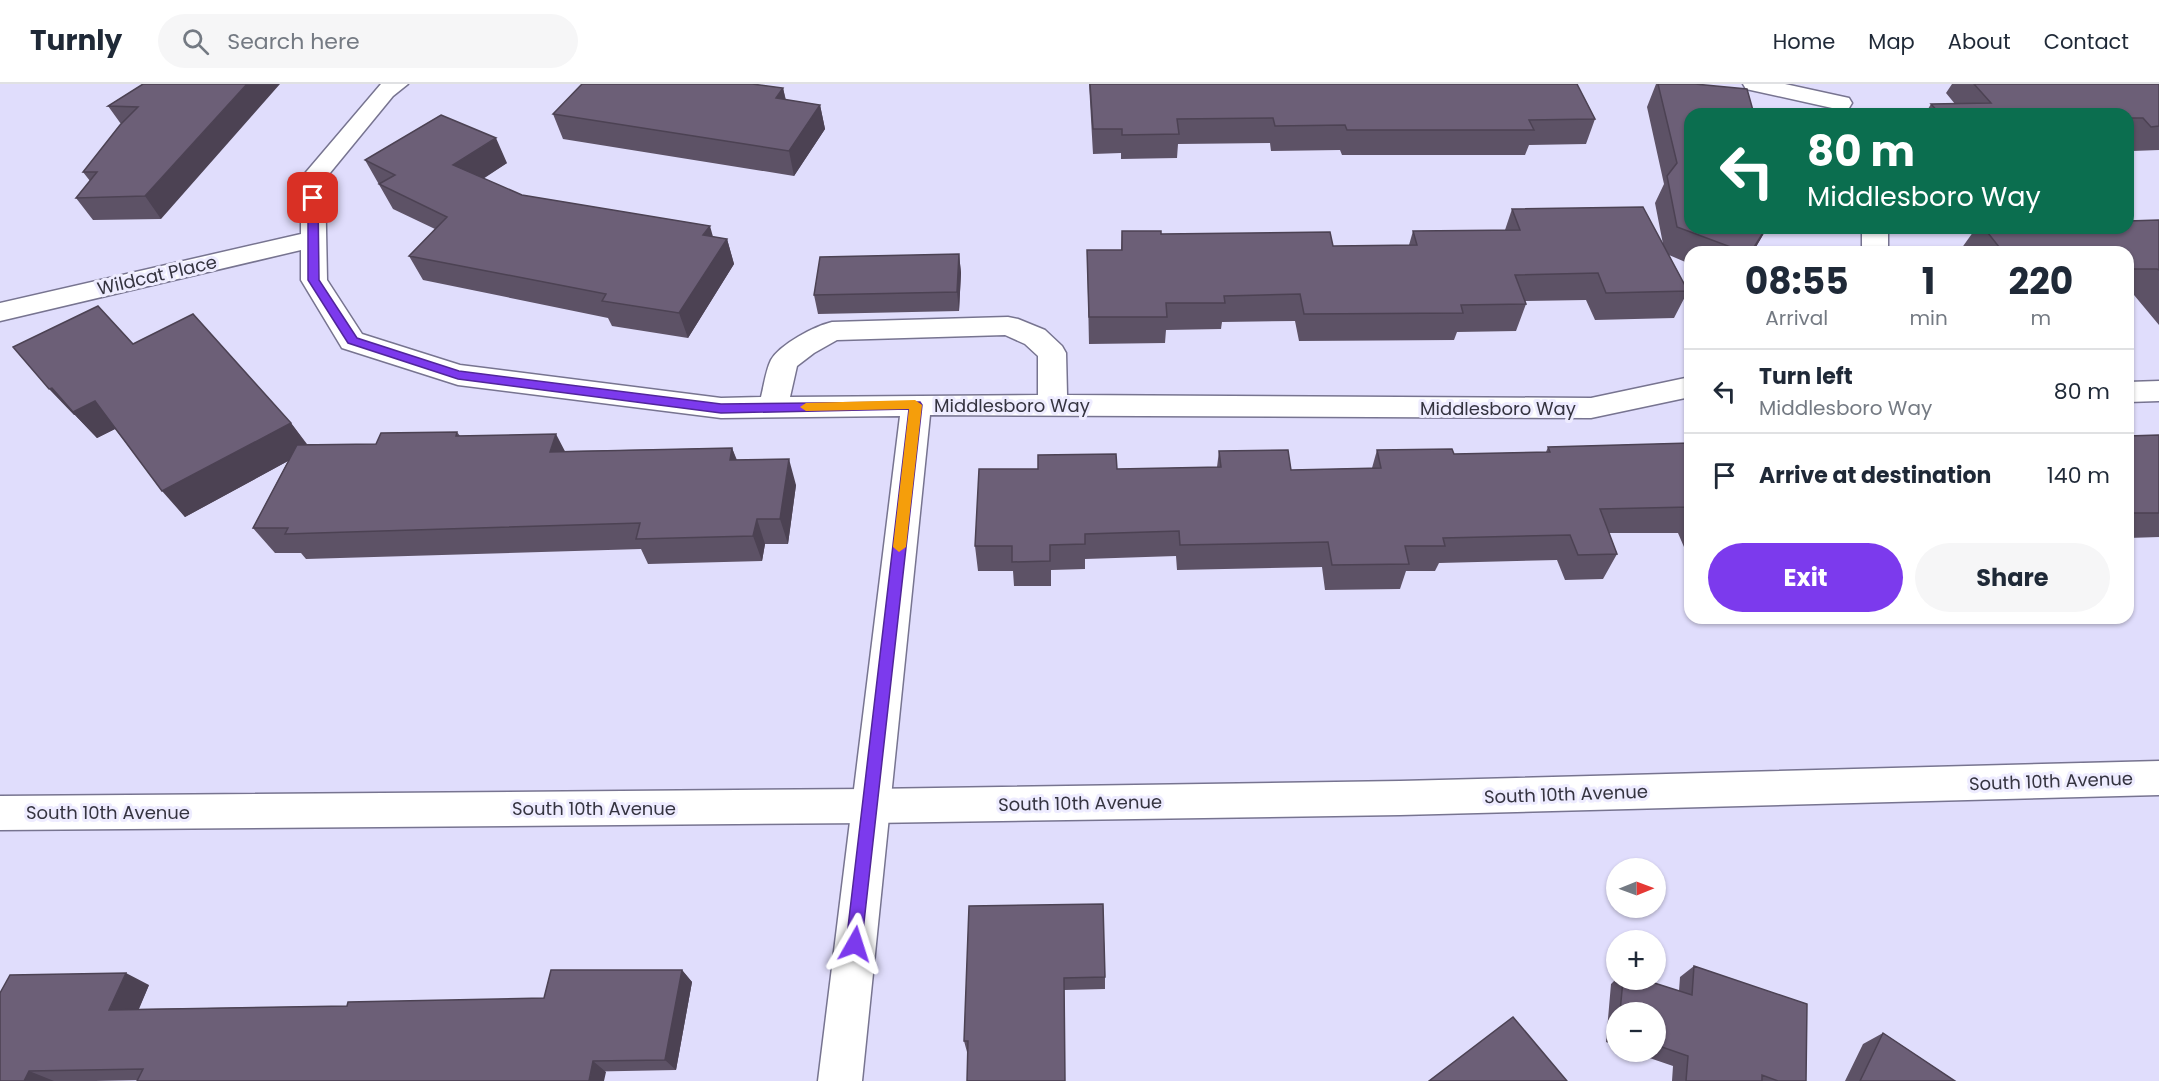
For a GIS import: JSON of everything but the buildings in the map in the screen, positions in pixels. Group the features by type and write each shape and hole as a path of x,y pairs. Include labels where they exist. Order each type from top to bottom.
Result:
{"street":[{"name":"Middlesboro Way","path":"398,84 384,91 313,178 314,280 352,341 458,375 721,408 915,405 1592,408 1684,388"},
{"path":"1754,84 1847,103"},
{"name":"Wildcat Place","path":"0,312 314,238"},
{"path":"773,408 784,362 804,346 832,331 1008,326 1035,337 1052,353 1053,405"},
{"path":"2134,392 2159,391"},
{"path":"840,1081 915,405"},
{"name":"South 10th Avenue","path":"0,813 870,806 1388,798 2159,778"}],"slow traffic":[{"path":"806,407 915,405 899,547"}],"route":[{"path":"313,198 314,280 352,341 458,375 721,408 915,405 855,944"}]}
